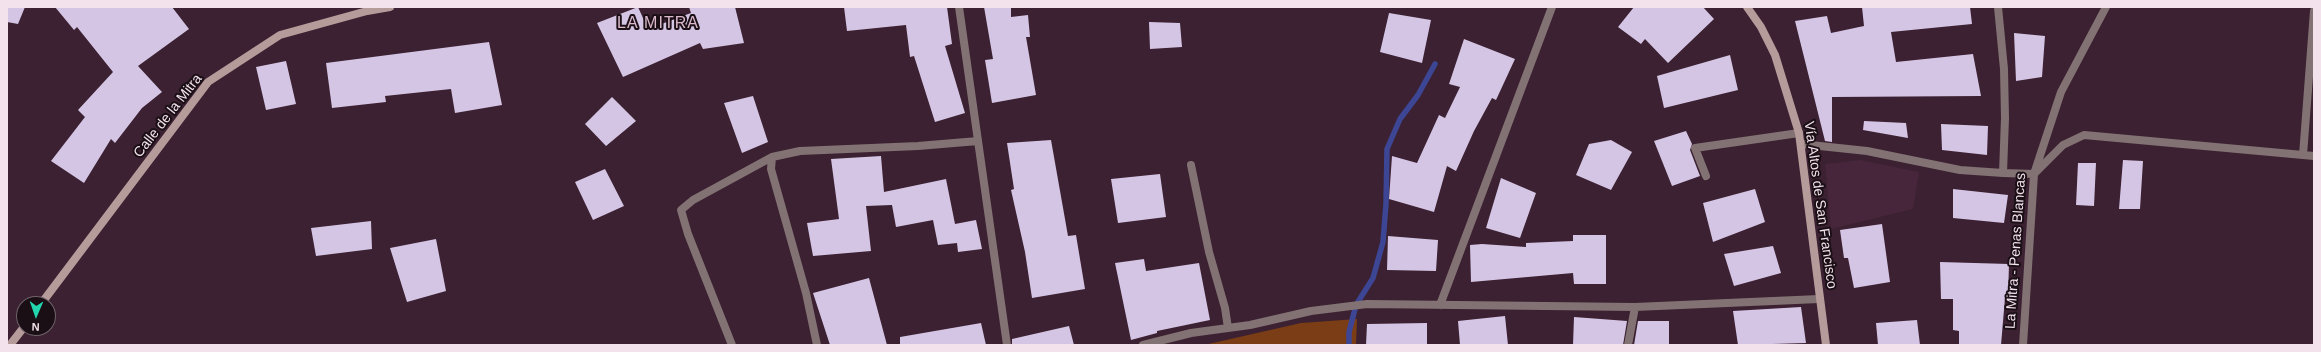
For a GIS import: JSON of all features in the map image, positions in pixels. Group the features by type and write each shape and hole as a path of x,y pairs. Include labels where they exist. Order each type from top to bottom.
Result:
{"street":[{"name":"Calle de la Mitra","path":"47,296 208,82 280,35 366,9 390,7"},
{"path":"959,7 1007,345"},
{"path":"1440,305 1552,7"},
{"name":"Vía Altos de San Francisco","path":"1747,7 1762,27 1776,55 1801,144 1819,299 1826,345"},
{"path":"1998,7 2004,69 2005,118 2003,173"},
{"name":"La Mitra - Penas Blancas","path":"2022,345 2034,174 2061,92 2106,7"},
{"path":"2303,154 2314,11"},
{"path":"1706,176 1695,148 1798,133"},
{"path":"1801,144 1867,151 1960,170 2034,174 2063,145 2084,135 2314,156"},
{"path":"732,345 688,234 681,210 693,200 772,157 800,152 918,146 978,141"},
{"path":"772,157 771,169 806,293 817,345"},
{"path":"1191,165 1209,252 1225,308 1228,328"},
{"path":"1143,345 1191,333 1250,325 1311,311 1367,304 1635,307 1819,299"},
{"path":"1628,345 1635,307"},
{"path":"10,345 17,336"}],"shaded area":[{"path":"1860,160 1919,172 1913,209 1831,229 1825,164"},
{"path":"1357,319 1356,345 1204,345 1301,323"}],"building":[{"path":"7,7 25,7 18,24 7,22"},
{"path":"55,7 172,7 189,29 138,66 162,92 142,108 115,143 111,139 84,183 51,161 85,117 78,110 113,72 77,27 74,30"},
{"path":"638,7 648,29 691,13 689,7 735,7 744,43 703,49 700,43 623,77 597,23"},
{"path":"844,7 947,7 952,44 945,46 965,113 935,122 914,56 910,57 906,25 847,31"},
{"path":"984,7 1011,7 1011,17 1028,15 1030,37 1026,37 1036,95 992,103 985,60 993,59"},
{"path":"1634,7 1703,7 1714,19 1668,63 1645,39 1641,44 1618,27"},
{"path":"1862,7 1970,7 1972,24 1891,32 1896,62 1973,54 1981,96 1832,97 1832,142 1825,141 1795,21 1827,16 1831,33 1864,26"},
{"path":"1389,13 1431,20 1422,63 1380,52"},
{"path":"1149,22 1180,23 1182,47 1150,49"},
{"path":"2014,33 2045,36 2042,77 2016,81"},
{"path":"1464,39 1515,59 1496,100 1492,98 1474,131 1456,171 1447,166 1434,212 1389,199 1392,156 1417,163 1439,115 1445,118 1460,87 1449,84"},
{"path":"489,42 502,105 455,113 451,89 385,96 386,102 332,108 326,63"},
{"path":"1730,55 1738,90 1664,108 1657,76"},
{"path":"286,61 296,104 266,110 256,67"},
{"path":"753,96 768,142 742,153 724,103"},
{"path":"612,97 636,121 606,146 585,124"},
{"path":"1864,121 1906,123 1908,138 1863,130"},
{"path":"1941,124 1988,126 1987,155 1942,150"},
{"path":"1686,131 1692,144 1690,150 1700,176 1672,186 1654,141"},
{"path":"1051,140 1068,236 1076,235 1085,289 1032,298 1025,252 1011,190 1014,189 1007,143"},
{"path":"1611,140 1632,152 1611,190 1576,175 1589,144"},
{"path":"881,156 884,192 946,179 955,224 976,220 982,249 958,252 957,243 938,245 933,220 896,227 892,205 866,206 871,251 813,256 807,223 839,219 831,159"},
{"path":"2123,160 2143,161 2140,209 2119,209"},
{"path":"2078,163 2096,163 2094,206 2076,205"},
{"path":"605,169 624,206 593,220 575,182"},
{"path":"1160,174 1166,217 1118,223 1111,179"},
{"path":"1501,178 1536,193 1520,238 1486,228"},
{"path":"1755,189 1765,222 1713,242 1703,203"},
{"path":"1953,189 2008,195 2004,223 1953,218"},
{"path":"371,221 372,249 316,256 311,228"},
{"path":"1882,224 1890,282 1854,288 1848,258 1844,258 1840,230"},
{"path":"1573,235 1606,235 1606,284 1574,284 1573,273 1471,282 1470,245 1482,244 1526,247 1526,243 1573,241"},
{"path":"1388,236 1438,240 1436,271 1387,270"},
{"path":"436,239 446,291 407,302 390,248"},
{"path":"1773,246 1781,273 1734,286 1724,254"},
{"path":"1144,259 1146,271 1199,263 1210,320 1157,331 1157,333 1131,340 1115,263"},
{"path":"1940,262 2009,264 2008,298 2005,298 2001,345 1959,345 1959,331 1953,330 1953,299 1941,299"},
{"path":"869,278 887,345 830,345 813,293"},
{"path":"1801,307 1806,343 1738,345 1733,311"},
{"path":"1505,316 1508,345 1460,345 1458,321"},
{"path":"1574,317 1627,321 1623,345 1573,345"},
{"path":"1917,320 1920,345 1878,345 1876,323"},
{"path":"1638,321 1669,321 1669,345 1634,345"},
{"path":"981,323 986,345 900,345 900,337"},
{"path":"1427,323 1427,345 1366,345 1367,324"},
{"path":"1069,326 1074,345 1012,345 1012,339"}],"waterway":[{"path":"1349,345 1349,332 1356,305 1373,278 1383,242 1386,204 1387,149 1400,119 1418,95 1435,64"}],"district":[{"name":"LA MITRA","path":"658,24"}]}
